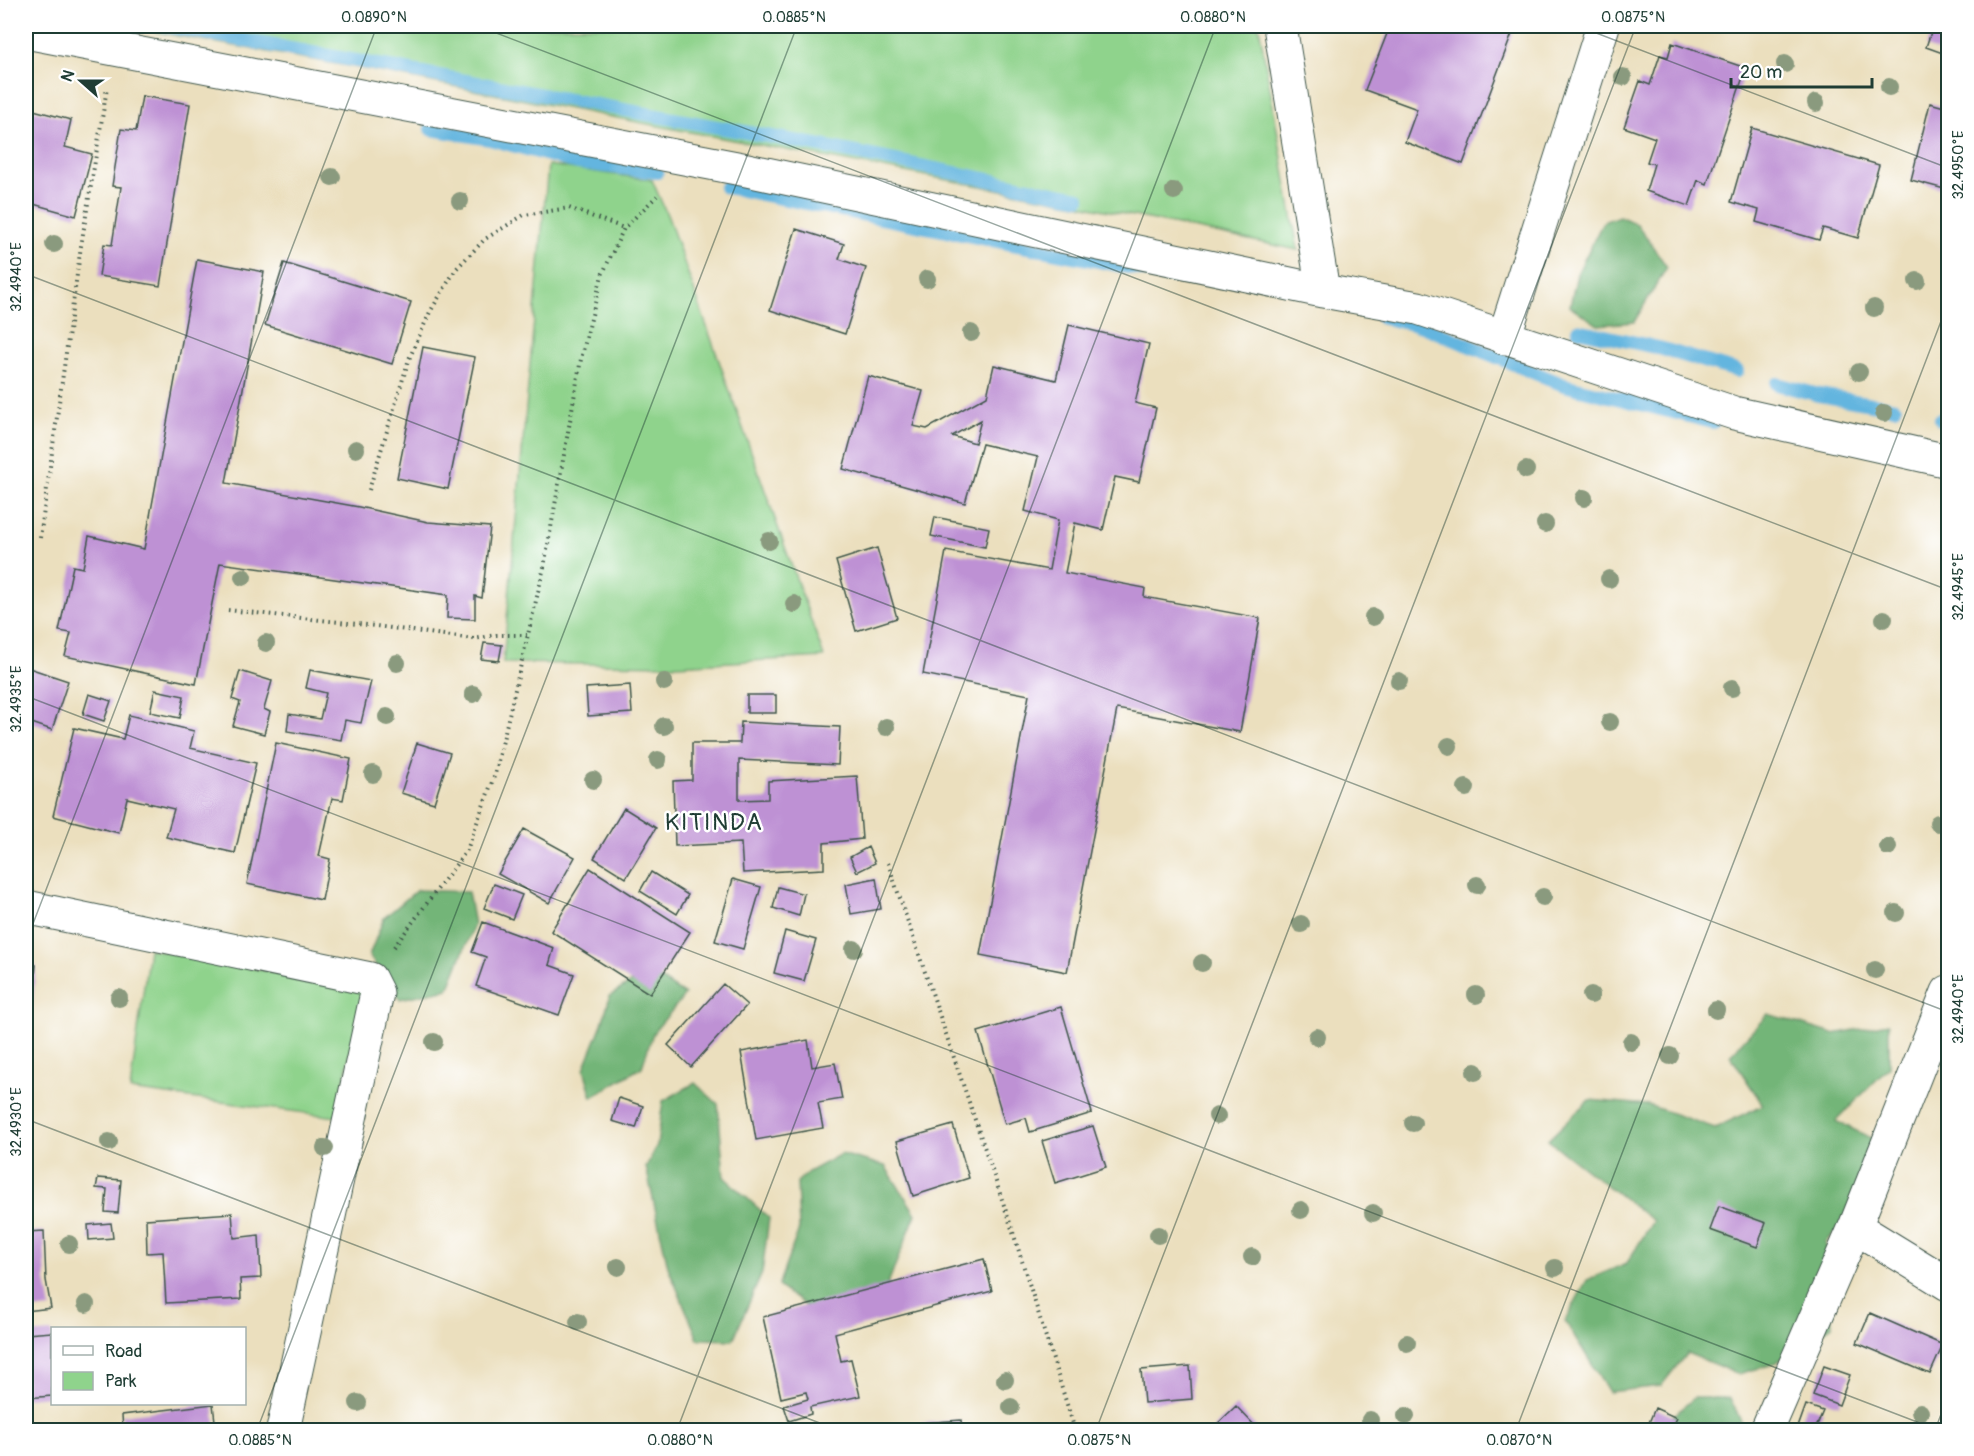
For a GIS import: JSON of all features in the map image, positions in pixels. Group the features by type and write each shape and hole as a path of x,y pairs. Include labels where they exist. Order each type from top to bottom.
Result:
{"street":[{"path":"1280,26 1323,291"},
{"path":"1504,338 1603,26"},
{"path":"26,32 747,170 1418,309 1734,413 1948,461"},
{"path":"26,907 370,979 378,993 283,1431"},
{"path":"1767,1431 1856,1227 1948,992"},
{"path":"1856,1227 1948,1284"}],"path":[{"path":"40,538 83,235 104,102 116,49"},
{"path":"370,979 466,850 495,774 544,567 581,359 602,275 624,228 657,196"},
{"path":"369,490 409,359 430,312 456,269 485,239 524,215 569,208 624,228"},
{"path":"228,610 474,639 496,635 528,635"},
{"path":"888,863 1011,1229 1075,1431"}],"green space":[{"path":"122,26 1259,26 1298,250 1071,203 370,70"},
{"path":"548,165 652,180 668,217 824,657 677,665 503,663"},
{"path":"1619,216 1637,224 1667,267 1634,322 1598,325 1570,306 1577,274 1603,222"},
{"path":"417,890 468,892 474,925 448,989 400,999 369,956 384,918"},
{"path":"149,949 364,989 336,1117 130,1090"},
{"path":"648,971 685,995 653,1033 642,1067 592,1097 584,1069 602,1024 610,996"},
{"path":"1768,1014 1833,1034 1889,1024 1889,1067 1836,1121 1873,1139 1887,1185 1825,1242 1832,1325 1774,1364 1738,1374 1687,1353 1661,1386 1609,1392 1565,1321 1587,1280 1627,1263 1653,1221 1548,1140 1589,1100 1648,1105 1715,1128 1763,1105 1730,1055"},
{"path":"695,1083 718,1104 724,1177 769,1218 762,1273 733,1340 698,1339 668,1267 646,1167 657,1145 663,1101"},
{"path":"841,1154 885,1166 916,1214 878,1308 821,1317 778,1286 799,1229 797,1182 808,1172"},
{"path":"1694,1398 1730,1398 1745,1430 1657,1430"}],"building":[{"path":"1390,26 1515,26 1463,164 1405,142 1417,109 1365,90"},
{"path":"1933,26 1948,26 1948,55 1926,47"},
{"path":"1672,43 1746,68 1707,184 1698,180 1689,206 1646,191 1654,164 1647,162 1655,138 1624,127 1640,81 1650,85 1660,55 1668,57"},
{"path":"142,96 190,104 160,286 99,276 104,244 112,245 121,187 112,186 121,129 136,131"},
{"path":"1930,103 1948,108 1948,190 1911,180"},
{"path":"26,108 71,120 65,147 92,154 76,216 26,202"},
{"path":"1752,128 1879,165 1858,238 1823,228 1819,240 1756,222 1759,210 1731,202"},
{"path":"796,229 844,244 839,259 866,268 845,334 770,310"},
{"path":"197,259 264,272 226,483 428,522 490,527 482,598 475,596 475,619 447,618 448,595 220,563 196,684 65,656 71,633 59,631 73,566 83,568 89,536 144,549"},
{"path":"284,263 411,302 392,364 265,325"},
{"path":"1069,325 1149,344 1135,403 1156,408 1139,482 1115,477 1103,530 1075,523 1065,573 1145,588 1144,597 1260,618 1240,732 1117,709 1067,972 980,955 1029,695 923,674 946,551 1049,570 1058,520 1025,511 1038,457 982,444 965,503 843,469 868,376 923,391 913,426 927,429 987,396 994,365 1056,380","holes":["981,420 975,443 952,436"]},
{"path":"423,347 475,357 448,489 397,478"},
{"path":"935,517 989,528 985,547 931,536"},
{"path":"877,548 897,618 856,631 836,561"},
{"path":"484,643 502,645 499,661 481,659"},
{"path":"26,667 68,681 52,730 26,721"},
{"path":"310,670 371,681 361,723 345,720 341,740 287,731 289,714 320,719 326,693 306,688"},
{"path":"240,671 272,681 264,709 270,712 264,734 233,726 240,702 232,699"},
{"path":"630,685 632,713 588,716 586,688"},
{"path":"155,690 184,696 180,718 150,712"},
{"path":"89,694 111,701 104,721 83,714"},
{"path":"747,695 776,695 776,713 747,713"},
{"path":"129,715 194,731 190,748 256,763 235,853 166,837 174,809 127,798 119,833 53,816 74,728 123,739"},
{"path":"741,722 840,727 838,765 739,760 739,800 768,799 768,781 857,776 862,839 824,843 824,869 743,873 741,843 675,846 673,781 692,780 692,743 740,743"},
{"path":"276,743 351,759 343,800 332,798 319,856 330,859 322,900 247,884"},
{"path":"417,743 450,753 434,803 401,793"},
{"path":"624,808 656,828 626,878 594,858"},
{"path":"524,829 575,857 549,903 498,874"},
{"path":"868,847 875,863 857,872 850,857"},
{"path":"590,868 690,932 650,994 551,931"},
{"path":"651,872 688,895 677,914 640,891"},
{"path":"876,878 881,909 851,914 846,884"},
{"path":"733,879 761,887 743,949 715,941"},
{"path":"494,884 522,895 512,919 484,908"},
{"path":"778,887 804,894 799,916 773,908"},
{"path":"483,922 554,948 549,965 574,974 559,1015 476,986 486,957 472,952"},
{"path":"785,931 816,940 804,981 774,973"},
{"path":"26,965 36,965 27,1061 26,1061"},
{"path":"723,984 747,1005 691,1067 668,1045"},
{"path":"1061,1007 1092,1113 1030,1132 1026,1118 1005,1124 978,1032"},
{"path":"808,1040 812,1067 835,1063 842,1099 818,1103 823,1128 756,1140 741,1052"},
{"path":"619,1098 643,1106 636,1128 612,1121"},
{"path":"953,1125 969,1178 913,1196 897,1141"},
{"path":"1093,1126 1106,1167 1055,1183 1042,1141"},
{"path":"98,1178 121,1180 118,1213 105,1212 107,1189 96,1188"},
{"path":"1719,1206 1766,1223 1757,1247 1710,1230"},
{"path":"232,1213 234,1238 259,1235 261,1278 240,1279 241,1299 166,1303 163,1252 147,1253 146,1219"},
{"path":"111,1223 113,1238 89,1240 88,1225"},
{"path":"44,1231 46,1280 51,1308 26,1311 26,1232"},
{"path":"984,1259 992,1291 835,1333 841,1361 851,1359 860,1396 810,1407 811,1414 789,1421 784,1406 808,1399 806,1392 781,1398 763,1317"},
{"path":"1870,1313 1943,1345 1930,1374 1857,1343"},
{"path":"51,1332 51,1396 26,1398 26,1334"},
{"path":"1190,1366 1192,1399 1144,1403 1141,1370"},
{"path":"1824,1366 1850,1375 1839,1405 1813,1395"},
{"path":"213,1405 216,1430 123,1430 122,1415"},
{"path":"1806,1405 1823,1411 1815,1430 1797,1430"},
{"path":"1236,1406 1258,1429 1215,1430 1213,1428"},
{"path":"1655,1408 1677,1418 1671,1430 1646,1430"},
{"path":"961,1420 962,1430 868,1430 868,1427"}],"waterway":[{"path":"166,26 816,145 1079,198"},
{"path":"431,129 490,139 578,163 657,172"},
{"path":"726,187 1173,276"},
{"path":"1383,318 1422,326 1564,385 1713,422"},
{"path":"1578,330 1659,348 1737,371"},
{"path":"1777,384 1819,395 1895,408"},
{"path":"1941,419 1948,421"}],"district":[{"name":"KITINDA","path":"714,822"}]}
